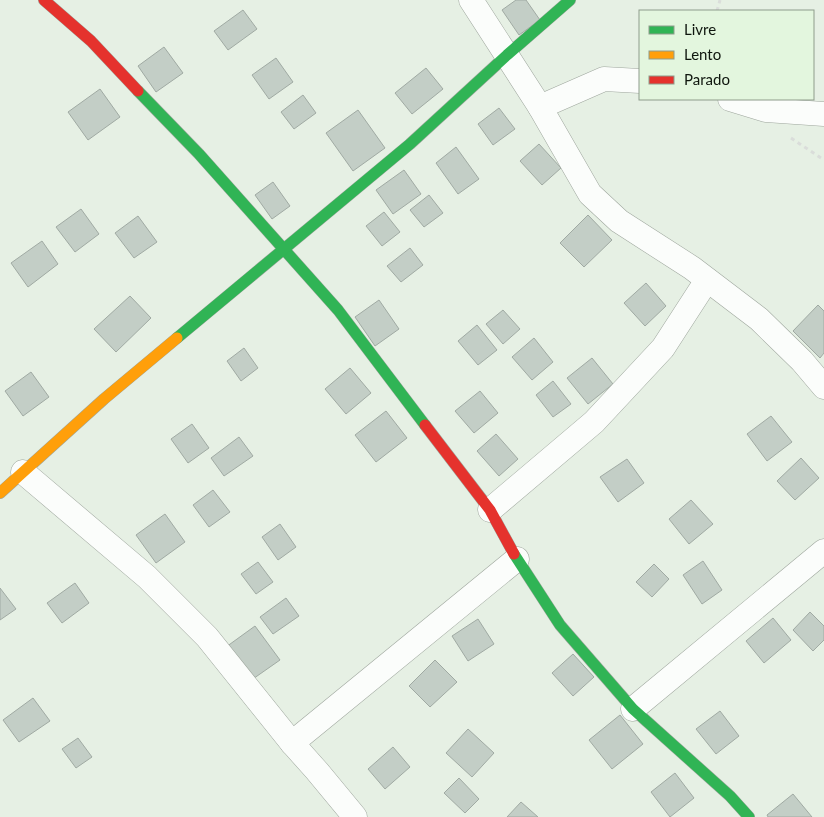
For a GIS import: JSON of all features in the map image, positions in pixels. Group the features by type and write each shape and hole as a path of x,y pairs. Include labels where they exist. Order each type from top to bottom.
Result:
{"street":[{"path":"44,0 91,41 199,154 338,310 490,510 517,559 560,625 633,709 730,796 749,817"},
{"path":"471,0 540,106 590,194 619,221 692,268 759,319 802,361 824,387"},
{"path":"0,493 104,399 410,144 570,0"},
{"path":"540,106 604,79 639,81"},
{"path":"733,100 766,110 824,114"},
{"path":"490,510 594,422 663,348 707,280"},
{"path":"24,472 147,578 207,637 292,743 355,817"},
{"path":"633,709 824,551"},
{"path":"292,743 517,559"}],"building":[{"path":"516,0 526,0 540,20 519,35 502,10"},
{"path":"243,10 257,29 228,50 214,31"},
{"path":"164,47 183,73 156,92 138,66"},
{"path":"276,58 293,82 269,99 252,75"},
{"path":"426,68 443,89 412,114 395,93"},
{"path":"100,89 120,117 88,140 68,112"},
{"path":"303,95 316,113 294,129 281,112"},
{"path":"499,108 515,129 493,145 478,124"},
{"path":"358,110 385,148 353,171 326,133"},
{"path":"539,144 561,168 542,185 520,161"},
{"path":"456,147 479,179 458,194 436,163"},
{"path":"404,170 421,194 393,214 376,190"},
{"path":"273,182 290,206 272,219 255,195"},
{"path":"429,195 443,213 424,227 410,210"},
{"path":"81,209 99,234 75,252 56,227"},
{"path":"384,212 400,232 382,246 366,226"},
{"path":"588,215 612,240 584,267 560,243"},
{"path":"138,216 157,242 134,258 115,233"},
{"path":"42,241 58,264 28,287 11,263"},
{"path":"410,248 423,265 401,282 387,266"},
{"path":"646,283 666,306 645,326 624,303"},
{"path":"130,296 151,318 116,352 94,329"},
{"path":"379,300 399,329 375,346 355,317"},
{"path":"818,305 824,311 824,353 820,358 793,331"},
{"path":"503,310 520,329 503,344 486,324"},
{"path":"477,325 497,350 478,365 458,341"},
{"path":"534,338 553,362 532,380 512,357"},
{"path":"244,348 258,368 241,381 227,361"},
{"path":"592,358 613,384 588,404 567,378"},
{"path":"350,368 371,393 346,414 325,389"},
{"path":"31,372 49,397 23,416 5,391"},
{"path":"553,381 571,404 553,417 536,395"},
{"path":"480,391 498,413 474,433 455,411"},
{"path":"386,411 407,438 376,462 355,435"},
{"path":"771,416 792,442 767,461 747,434"},
{"path":"192,424 209,448 188,463 171,439"},
{"path":"496,434 518,459 499,476 477,451"},
{"path":"239,437 253,456 224,476 211,458"},
{"path":"801,458 819,478 795,500 777,481"},
{"path":"627,459 644,483 618,502 600,477"},
{"path":"213,490 230,512 209,527 193,505"},
{"path":"691,500 713,524 689,544 669,519"},
{"path":"165,514 185,542 156,563 136,535"},
{"path":"280,524 296,547 278,560 262,537"},
{"path":"703,561 722,590 702,604 683,575"},
{"path":"258,562 273,582 256,594 241,574"},
{"path":"654,564 669,579 652,597 636,582"},
{"path":"75,583 89,603 62,623 47,603"},
{"path":"0,588 16,609 0,620"},
{"path":"286,598 299,616 273,634 260,617"},
{"path":"810,612 824,626 824,640 813,651 793,630"},
{"path":"773,618 791,640 764,663 746,641"},
{"path":"478,619 494,644 468,661 452,636"},
{"path":"255,626 280,660 250,681 226,647"},
{"path":"573,654 594,677 573,696 552,673"},
{"path":"435,660 457,682 430,707 409,686"},
{"path":"33,698 50,721 19,742 3,720"},
{"path":"720,711 739,736 716,754 696,729"},
{"path":"620,715 643,744 612,769 589,740"},
{"path":"468,729 494,753 472,777 446,753"},
{"path":"78,738 92,757 76,768 62,749"},
{"path":"393,747 410,767 385,789 368,769"},
{"path":"675,773 694,798 670,817 651,792"},
{"path":"459,778 479,799 465,813 444,793"},
{"path":"793,794 812,817 768,817 767,815"},
{"path":"521,802 538,817 507,817"}],"traffic: fast":[{"path":"177,338 410,144 570,0"},
{"path":"138,91 199,154 338,310 425,425"},
{"path":"514,554 560,625 633,709 730,796 749,817"}],"traffic: slow":[{"path":"0,493 104,399 177,338"}],"traffic: jam":[{"path":"44,0 91,41 138,91"},
{"path":"425,425 490,510 514,554"}]}
